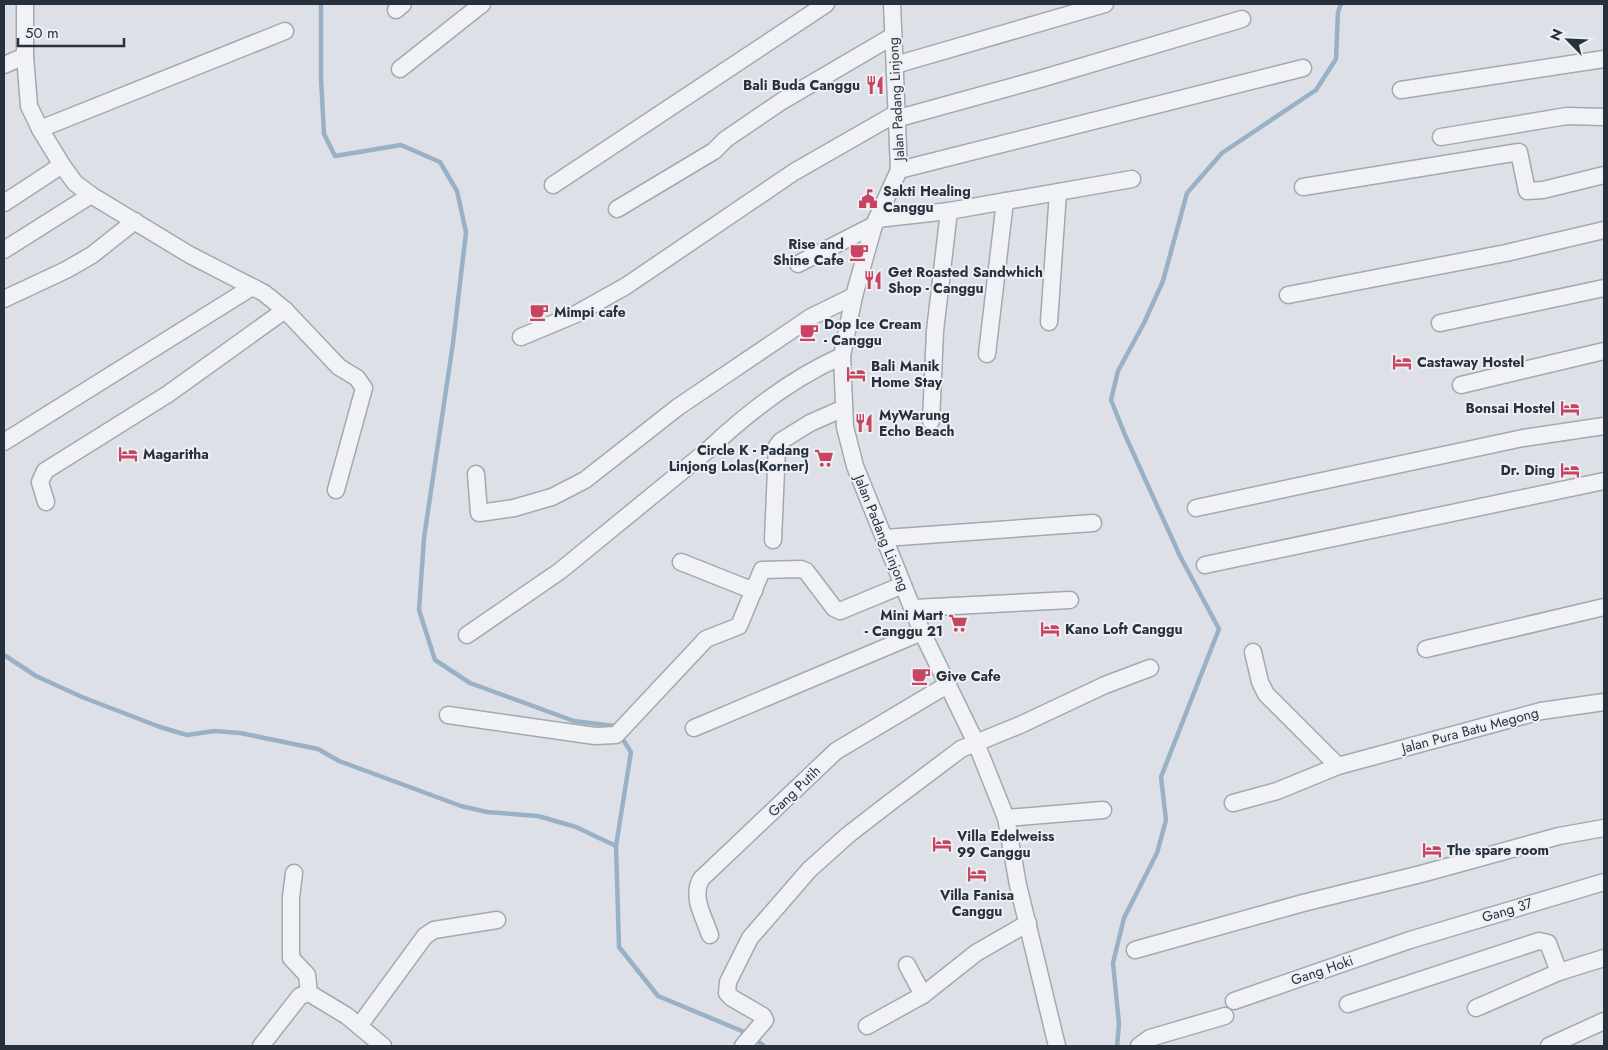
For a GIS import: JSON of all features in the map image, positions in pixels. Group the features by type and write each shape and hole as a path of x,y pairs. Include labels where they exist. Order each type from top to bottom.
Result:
{"street":[{"path":"26,4 25,56 29,106 40,129 75,182 91,195 190,255 252,287 285,310 339,367 357,378 364,388 336,490"},
{"path":"400,69 482,4"},
{"path":"553,185 826,4"},
{"name":"Jalan Padang Linjong","path":"892,4 899,170 875,222 854,296 842,356 845,427 855,466 922,632 976,743 1006,818 1018,885 1057,1046"},
{"path":"895,65 1105,4"},
{"path":"521,337 576,314 626,286 794,172 898,116 1040,79 1242,18"},
{"path":"40,129 285,32"},
{"path":"617,209 714,151 726,139 782,101 893,36"},
{"path":"4,64 25,56"},
{"path":"1401,90 1604,59"},
{"path":"899,170 1303,68"},
{"path":"1440,137 1566,116 1604,117"},
{"path":"1303,187 1519,152 1527,191 1543,190 1604,175"},
{"path":"4,203 62,165"},
{"path":"798,264 875,222 1132,179"},
{"path":"1049,322 1058,192"},
{"path":"4,250 91,195"},
{"path":"987,354 1005,201"},
{"path":"931,421 935,331 949,211"},
{"path":"4,299 92,255 135,221"},
{"path":"1288,295 1506,253 1604,230"},
{"path":"4,442 252,287"},
{"path":"1440,323 1604,288"},
{"path":"476,474 479,513 514,508 552,497 585,480 678,407 786,333 811,317 854,296"},
{"path":"46,502 40,482 44,471 168,394 285,310"},
{"path":"1460,385 1604,350"},
{"path":"467,635 560,571 708,450 728,431 792,383 820,366 842,356"},
{"path":"773,540 777,446 781,441 810,423 844,408"},
{"path":"1196,508 1523,438 1604,426"},
{"path":"1205,565 1604,481"},
{"path":"885,538 1093,523"},
{"path":"681,562 754,591"},
{"path":"448,715 595,736 616,735 706,639 739,626 762,570 800,569 810,575 834,608 840,611 903,585"},
{"path":"913,608 1070,600"},
{"path":"1426,649 1604,606"},
{"path":"694,728 922,632"},
{"path":"1253,652 1260,682 1266,694 1338,766"},
{"path":"746,1043 763,1024 763,1016 732,998 727,992 728,982 750,938 809,870 848,835 961,749 1105,685 1150,668"},
{"name":"Gang Putih","path":"710,935 696,895 696,888 701,879 836,751 947,685"},
{"name":"Jalan Pura Batu Megong","path":"1233,803 1277,791 1338,766 1541,711 1604,702"},
{"path":"1006,818 1103,810"},
{"path":"1135,950 1303,903 1421,874 1559,836 1604,828"},
{"path":"294,873 291,897 291,958 307,975 309,993"},
{"name":"Gang 37","path":"1410,940 1604,882"},
{"path":"359,1026 425,936 434,930 497,920"},
{"path":"867,1026 923,995 976,953 1028,923"},
{"name":"Gang Hoki","path":"1234,1001 1410,940"},
{"path":"1348,1004 1539,941 1548,943 1559,972"},
{"path":"1476,1008 1559,972 1604,958"},
{"path":"906,965 923,995"},
{"path":"261,1046 300,996 309,993 317,996 359,1026 383,1046"},
{"path":"1138,1046 1150,1038 1225,1016"},
{"path":"1549,1046 1604,1021"}],"waterway":[{"path":"321,4 321,78 324,134 335,156 401,145 440,162 457,191 466,232 453,343 424,538 419,610 435,660 470,683 574,721 614,726 615,729"},
{"path":"1117,1046 1119,1024 1113,963 1124,918 1157,853 1166,820 1161,777 1219,629 1180,556 1111,400 1118,371 1144,323 1163,281 1187,193 1222,153 1316,90 1336,59 1338,12 1341,4"},
{"path":"4,655 36,676 82,697 160,727 187,735 214,731 240,733 318,749 339,761 461,806 487,812 538,816 576,827 616,846"},
{"path":"620,735 631,752 616,846 619,947 658,996 749,1034"},
{"path":"755,1039 764,1046"}],"place":[{"name":"Bali Buda Canggu","path":"875,85"},
{"name":"Sakti Healing Canggu","path":"868,199"},
{"name":"Rise and Shine Cafe","path":"859,252"},
{"name":"Get Roasted Sandwhich Shop - Canggu","path":"873,280"},
{"name":"Mimpi cafe","path":"539,312"},
{"name":"Dop Ice Cream - Canggu","path":"809,332"},
{"name":"Castaway Hostel","path":"1402,362"},
{"name":"Bali Manik Home Stay","path":"856,374"},
{"name":"Bonsai Hostel","path":"1570,408"},
{"name":"MyWarung Echo Beach","path":"864,423"},
{"name":"Magaritha","path":"128,454"},
{"name":"Circle K - Padang Linjong Lolas(Korner)","path":"824,458"},
{"name":"Dr. Ding","path":"1570,470"},
{"name":"Mini Mart - Canggu 21","path":"958,623"},
{"name":"Kano Loft Canggu","path":"1050,629"},
{"name":"Give Cafe","path":"921,676"},
{"name":"Villa Edelweiss 99 Canggu","path":"942,844"},
{"name":"The spare room","path":"1432,850"},
{"name":"Villa Fanisa Canggu","path":"977,874"}]}
